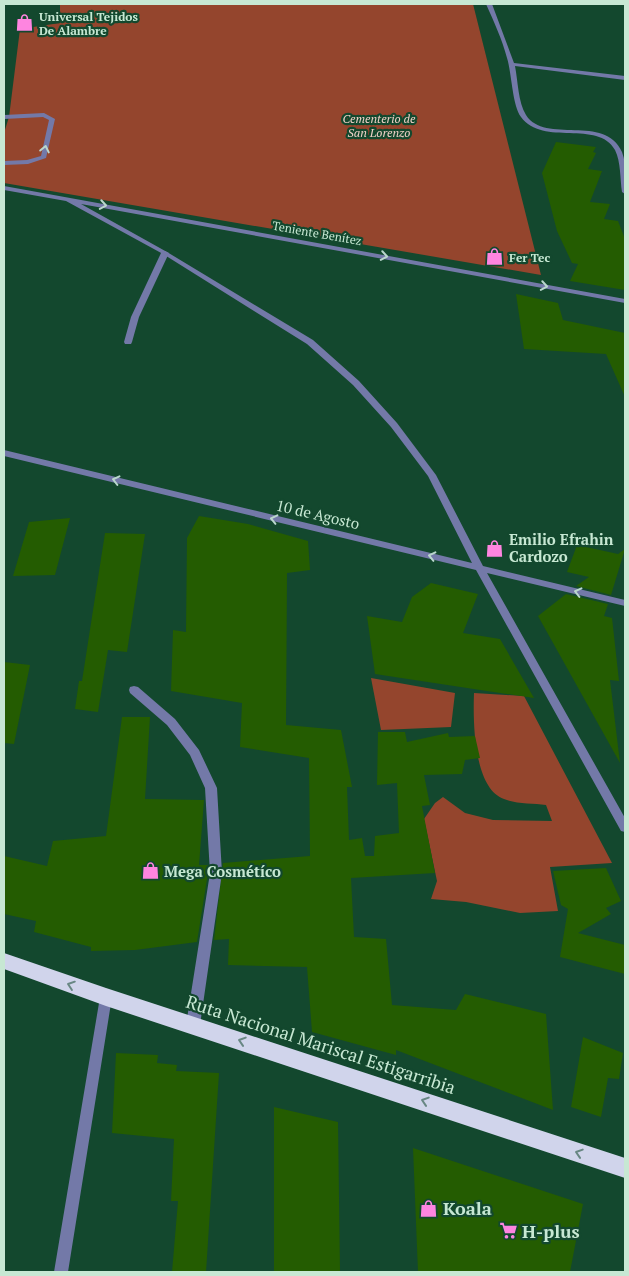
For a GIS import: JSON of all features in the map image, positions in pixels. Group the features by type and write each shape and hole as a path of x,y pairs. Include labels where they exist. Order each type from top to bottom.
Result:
{"highway":[{"name":"Ruta Nacional Mariscal Estigarribia","path":"4,961 106,997 193,1024 625,1168"}],"street":[{"path":"489,4 512,64 523,117 532,124 544,128 592,134 611,140 618,150 625,192"},
{"path":"512,64 625,78"},
{"path":"4,117 44,115 52,119 44,157 28,162 4,163"},
{"name":"Teniente Benítez","path":"4,188 625,300"},
{"path":"67,199 165,253 310,342 356,383 394,425 432,475 479,567 625,828"},
{"path":"128,342 140,303 165,253"},
{"name":"10 de Agosto","path":"4,453 625,603"},
{"path":"134,690 171,722 195,753 211,788 216,873 193,1024"},
{"path":"61,1272 106,997"}],"green space":[{"name":"Cementerio de San Lorenzo","path":"473,4 541,275 4,183 4,133 9,117 20,29 60,23 60,5"},
{"path":"371,678 455,693 451,727 381,730"},
{"path":"474,693 524,696 612,863 550,867 558,911 520,913 466,902 431,899 437,881 424,819 435,803 443,797 465,813 493,820 552,821 546,805 509,801 494,792 486,782 477,752"}],"building":[{"path":"556,142 596,147 593,152 596,153 588,169 602,171 590,202 610,204 604,219 618,221 625,239 625,290 570,281 578,264 572,263 557,231 542,173"},
{"path":"516,294 558,303 563,320 625,333 625,397 606,354 524,349"},
{"path":"199,516 248,524 308,541 310,570 287,573 286,725 341,730 352,787 347,787 349,840 362,838 365,856 374,856 375,836 399,833 397,783 377,785 378,732 405,732 407,742 448,733 449,737 475,736 480,758 465,760 462,774 424,775 430,805 422,806 435,873 351,878 354,937 386,939 392,1005 456,1010 465,994 546,1014 553,1110 396,1050 396,1055 312,1032 307,967 228,965 229,939 214,940 223,863 310,856 309,758 240,747 242,703 171,691 173,630 186,632 187,538"},
{"path":"70,518 55,575 13,576 29,522"},
{"path":"105,533 145,534 127,652 108,650 98,712 75,709 79,681 82,681"},
{"path":"577,545 618,554 625,549 611,595 576,586 589,577 567,572"},
{"path":"431,583 478,594 463,633 500,639 534,698 375,674 367,616 402,622 412,597"},
{"path":"566,594 608,604 604,616 612,618 619,681 610,680 620,763 538,616"},
{"path":"4,662 30,665 14,744 4,743"},
{"name":"Mega Cosmétíco","path":"122,717 150,717 145,799 204,800 199,865 208,865 208,873 197,942 135,950 91,951 91,947 34,932 36,921 4,914 4,856 47,866 53,841 106,836"},
{"path":"606,868 621,901 606,908 611,914 578,933 625,945 625,974 560,957 568,909 561,905 553,871"},
{"path":"583,1037 623,1053 619,1079 608,1078 601,1117 571,1107"},
{"path":"116,1053 158,1055 157,1063 177,1065 176,1071 219,1073 206,1272 172,1272 178,1201 171,1201 174,1139 112,1133"},
{"path":"274,1107 338,1122 340,1272 274,1272"},
{"name":"H-plus","path":"413,1148 583,1204 570,1272 418,1272"}],"place":[{"name":"Universal Tejidos De Alambre","path":"25,23"},
{"name":"Fer Tec","path":"495,257"},
{"name":"Emilio Efrahin Cardozo","path":"495,548"},
{"name":"Mega Cosmétíco","path":"150,871"},
{"name":"Koala","path":"429,1208"},
{"name":"H-plus","path":"508,1231"}]}
